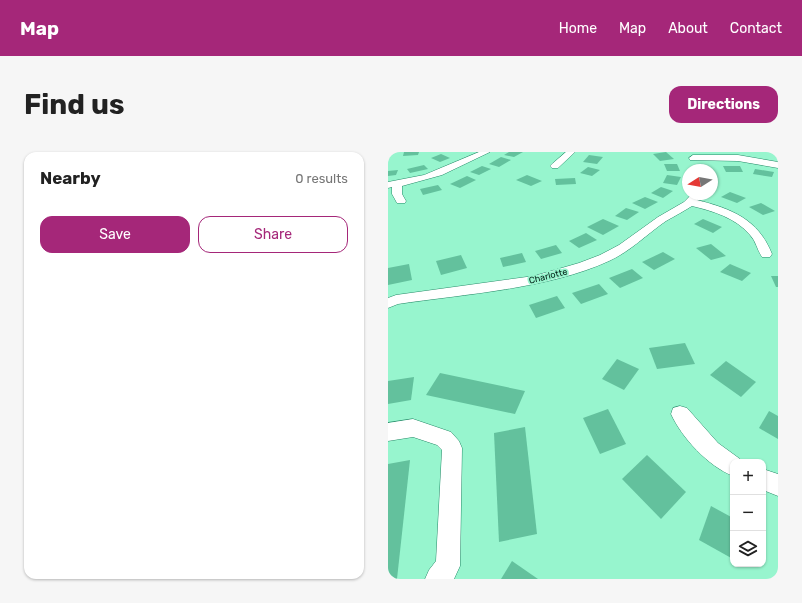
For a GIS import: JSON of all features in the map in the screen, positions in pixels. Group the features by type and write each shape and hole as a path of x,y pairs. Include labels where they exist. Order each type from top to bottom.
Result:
{"street":[{"path":"463,152 477,157"},
{"path":"401,201 392,184 438,175 486,152"},
{"path":"555,166 571,152"},
{"path":"762,162 766,152"},
{"path":"690,155 778,165"},
{"path":"690,155 697,164"},
{"name":"Charlotte","path":"388,303 396,300 535,280 584,266 605,258 622,248 691,200"},
{"path":"698,200 745,223 761,239 766,254"},
{"path":"680,414 709,448 730,464"},
{"path":"388,432 413,428 444,438 452,448 448,566 438,579"},
{"path":"766,480 778,485"}],"building":[{"path":"404,152 419,152 418,155 403,156"},
{"path":"509,152 523,152 514,157 504,155"},
{"path":"666,152 674,159 660,161 653,154"},
{"path":"441,154 450,158 440,162 431,158"},
{"path":"589,155 603,157 597,164 583,162"},
{"path":"501,157 511,160 499,167 489,164"},
{"path":"664,164 677,164 680,171 667,171"},
{"path":"424,165 428,169 410,173 407,169"},
{"path":"482,166 491,169 479,175 470,172"},
{"path":"723,166 740,166 743,172 726,172"},
{"path":"588,167 600,170 592,176 580,173"},
{"path":"755,169 774,172 772,177 753,174"},
{"path":"398,170 396,175 388,176 388,171"},
{"path":"527,175 542,181 531,186 516,180"},
{"path":"667,175 681,177 677,185 663,183"},
{"path":"467,176 476,180 460,188 450,184"},
{"path":"575,178 576,184 556,185 555,179"},
{"path":"438,185 442,190 423,195 420,189"},
{"path":"661,187 673,191 663,198 651,193"},
{"path":"730,192 746,198 737,203 721,197"},
{"path":"645,197 658,202 645,209 632,203"},
{"path":"761,203 775,211 763,215 749,207"},
{"path":"626,208 639,212 627,220 615,216"},
{"path":"603,219 619,226 603,235 587,227"},
{"path":"703,219 722,227 713,233 694,224"},
{"path":"586,233 597,240 579,248 569,241"},
{"path":"711,244 726,256 711,260 696,248"},
{"path":"556,245 562,253 541,259 535,251"},
{"path":"663,252 675,259 654,270 642,262"},
{"path":"522,253 526,262 503,267 500,258"},
{"path":"461,255 467,268 441,275 436,261"},
{"path":"409,264 412,280 388,285 388,268"},
{"path":"730,264 751,273 742,281 720,272"},
{"path":"632,269 643,278 620,288 609,278"},
{"path":"771,276 778,276 778,287 776,287"},
{"path":"599,284 608,294 581,304 572,293"},
{"path":"557,296 565,308 536,318 529,305"},
{"path":"685,343 695,364 657,369 649,348"},
{"path":"617,359 639,369 624,390 602,379"},
{"path":"726,361 756,382 741,397 710,375"},
{"path":"440,373 525,391 515,414 426,395"},
{"path":"414,377 411,400 388,404 388,381"},
{"path":"608,409 626,444 600,454 583,418"},
{"path":"769,411 778,416 778,439 759,428"},
{"path":"525,427 537,534 499,542 494,433"},
{"path":"647,455 686,492 661,519 622,479"},
{"path":"410,460 397,579 388,579 388,464"},
{"path":"711,506 730,516 730,557 699,540"},
{"path":"512,561 538,579 501,579"}]}
